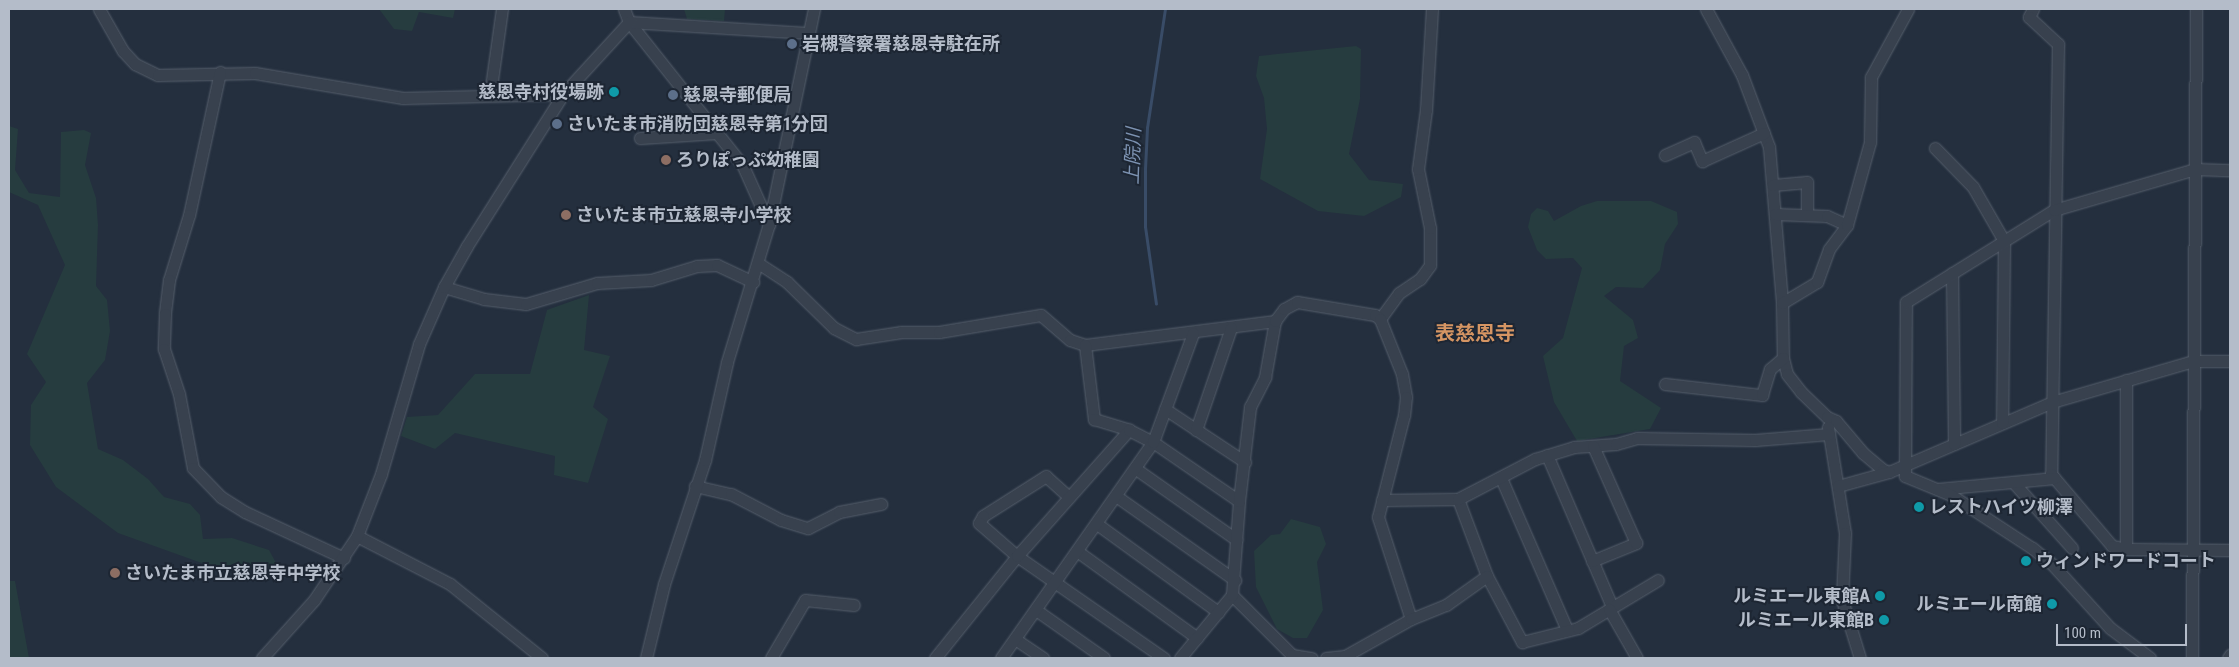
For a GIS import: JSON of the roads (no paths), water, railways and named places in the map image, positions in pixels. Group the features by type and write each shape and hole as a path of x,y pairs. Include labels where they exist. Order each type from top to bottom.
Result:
{"street":[{"path":"99,9 123,51 142,68 166,75 220,72 320,82 378,96 435,99 490,94 562,94"},
{"path":"490,94 502,9"},
{"path":"624,9 629,22 743,166 770,224"},
{"path":"646,658 664,584 715,421 727,362 770,224 807,33 814,9"},
{"path":"1380,320 1399,293 1420,279 1430,265 1430,228 1418,169 1426,110 1432,9"},
{"path":"1706,9 1742,75 1764,133 1774,185 1782,303 1783,358 1787,374 1827,418 1836,421 1863,453 1888,472"},
{"path":"1782,303 1817,282 1829,250 1846,226 1870,142 1871,77 1908,9"},
{"path":"2192,658 2196,9"},
{"path":"2028,11 2058,44 2051,474 2112,546 2126,549 2230,550"},
{"path":"629,22 807,33"},
{"path":"262,658 314,600 357,536 381,474 419,344 444,287 562,94 629,22"},
{"path":"220,72 189,214 169,280 164,314 164,349 179,394 193,468 221,497 245,512 344,558"},
{"path":"640,138 717,133"},
{"path":"1665,155 1694,142 1702,161 1764,133"},
{"path":"1935,148 1973,187 2004,241 2002,423"},
{"path":"2150,658 2110,628 2052,564 2032,548 1937,489 1905,476 1906,302 2054,210 2195,169 2230,170"},
{"path":"1774,185 1807,182 1807,214"},
{"path":"1775,214 1827,216 1846,226"},
{"path":"758,263 787,282 834,328 856,339 901,332 938,332 1041,315 1070,340 1085,345 1193,333 1275,321"},
{"path":"444,287 484,299 526,304 597,283 651,280 697,266 716,265 753,282"},
{"path":"1952,273 1954,444"},
{"path":"1180,658 1232,595 1235,580 1239,501 1250,407 1265,377 1275,321 1284,309 1297,302 1364,312 1380,320 1402,374 1406,397 1400,437 1378,517 1411,620"},
{"path":"1196,430 1232,328"},
{"path":"1001,658 1136,469 1153,442 1193,333"},
{"path":"1085,345 1094,419 1129,430 1153,442 1239,501"},
{"path":"1665,384 1762,395 1770,369 1783,358"},
{"path":"1838,486 1888,472 2052,402 2193,362 2230,361"},
{"path":"2126,380 2126,549"},
{"path":"1165,409 1245,462"},
{"path":"1827,418 1838,486 1846,558 1842,600 1860,658"},
{"path":"936,658 1017,556 1129,430"},
{"path":"1382,500 1458,499 1547,455 1574,447 1593,446 1637,438 1755,440 1830,434"},
{"path":"1592,561 1636,542 1593,446"},
{"path":"1547,455 1611,608 1637,658"},
{"path":"1136,469 1237,540"},
{"path":"1069,496 1046,476 979,520 982,526 1017,556 1056,581 1164,658"},
{"path":"1501,478 1567,630"},
{"path":"1937,489 2054,478"},
{"path":"2014,483 2072,548"},
{"path":"695,486 731,494 781,520 808,528 839,512 881,504"},
{"path":"1116,496 1235,580"},
{"path":"1458,499 1487,576 1522,642 1567,630 1611,608 1658,580"},
{"path":"1096,524 1218,612"},
{"path":"357,536 450,584 542,658"},
{"path":"1077,552 1197,638"},
{"path":"1326,658 1345,656 1411,620 1446,605 1487,576"},
{"path":"1232,595 1292,655 1312,658"},
{"path":"771,658 805,600 854,605"},
{"path":"1036,610 1104,658"},
{"path":"1015,639 1043,658"}],"waterway":[{"name":"上院川","path":"1156,304 1145,227 1145,169 1147,128 1165,9"}],"place":[{"name":"岩槻警察署慈恩寺駐在所","path":"792,44"},
{"name":"慈恩寺村役場跡","path":"614,92"},
{"name":"慈恩寺郵便局","path":"673,95"},
{"name":"さいたま市消防団慈恩寺第1分団","path":"557,124"},
{"name":"ろりぽっぷ幼稚園","path":"666,160"},
{"name":"さいたま市立慈恩寺小学校","path":"566,215"},
{"name":"レストハイツ柳澤","path":"1919,507"},
{"name":"ウィンドワードコート","path":"2026,561"},
{"name":"さいたま市立慈恩寺中学校","path":"115,573"},
{"name":"ルミエール東館A","path":"1880,596"},
{"name":"ルミエール南館","path":"2052,604"},
{"name":"ルミエール東館B","path":"1884,620"}],"district":[{"name":"表慈恩寺","path":"1475,333"}]}
